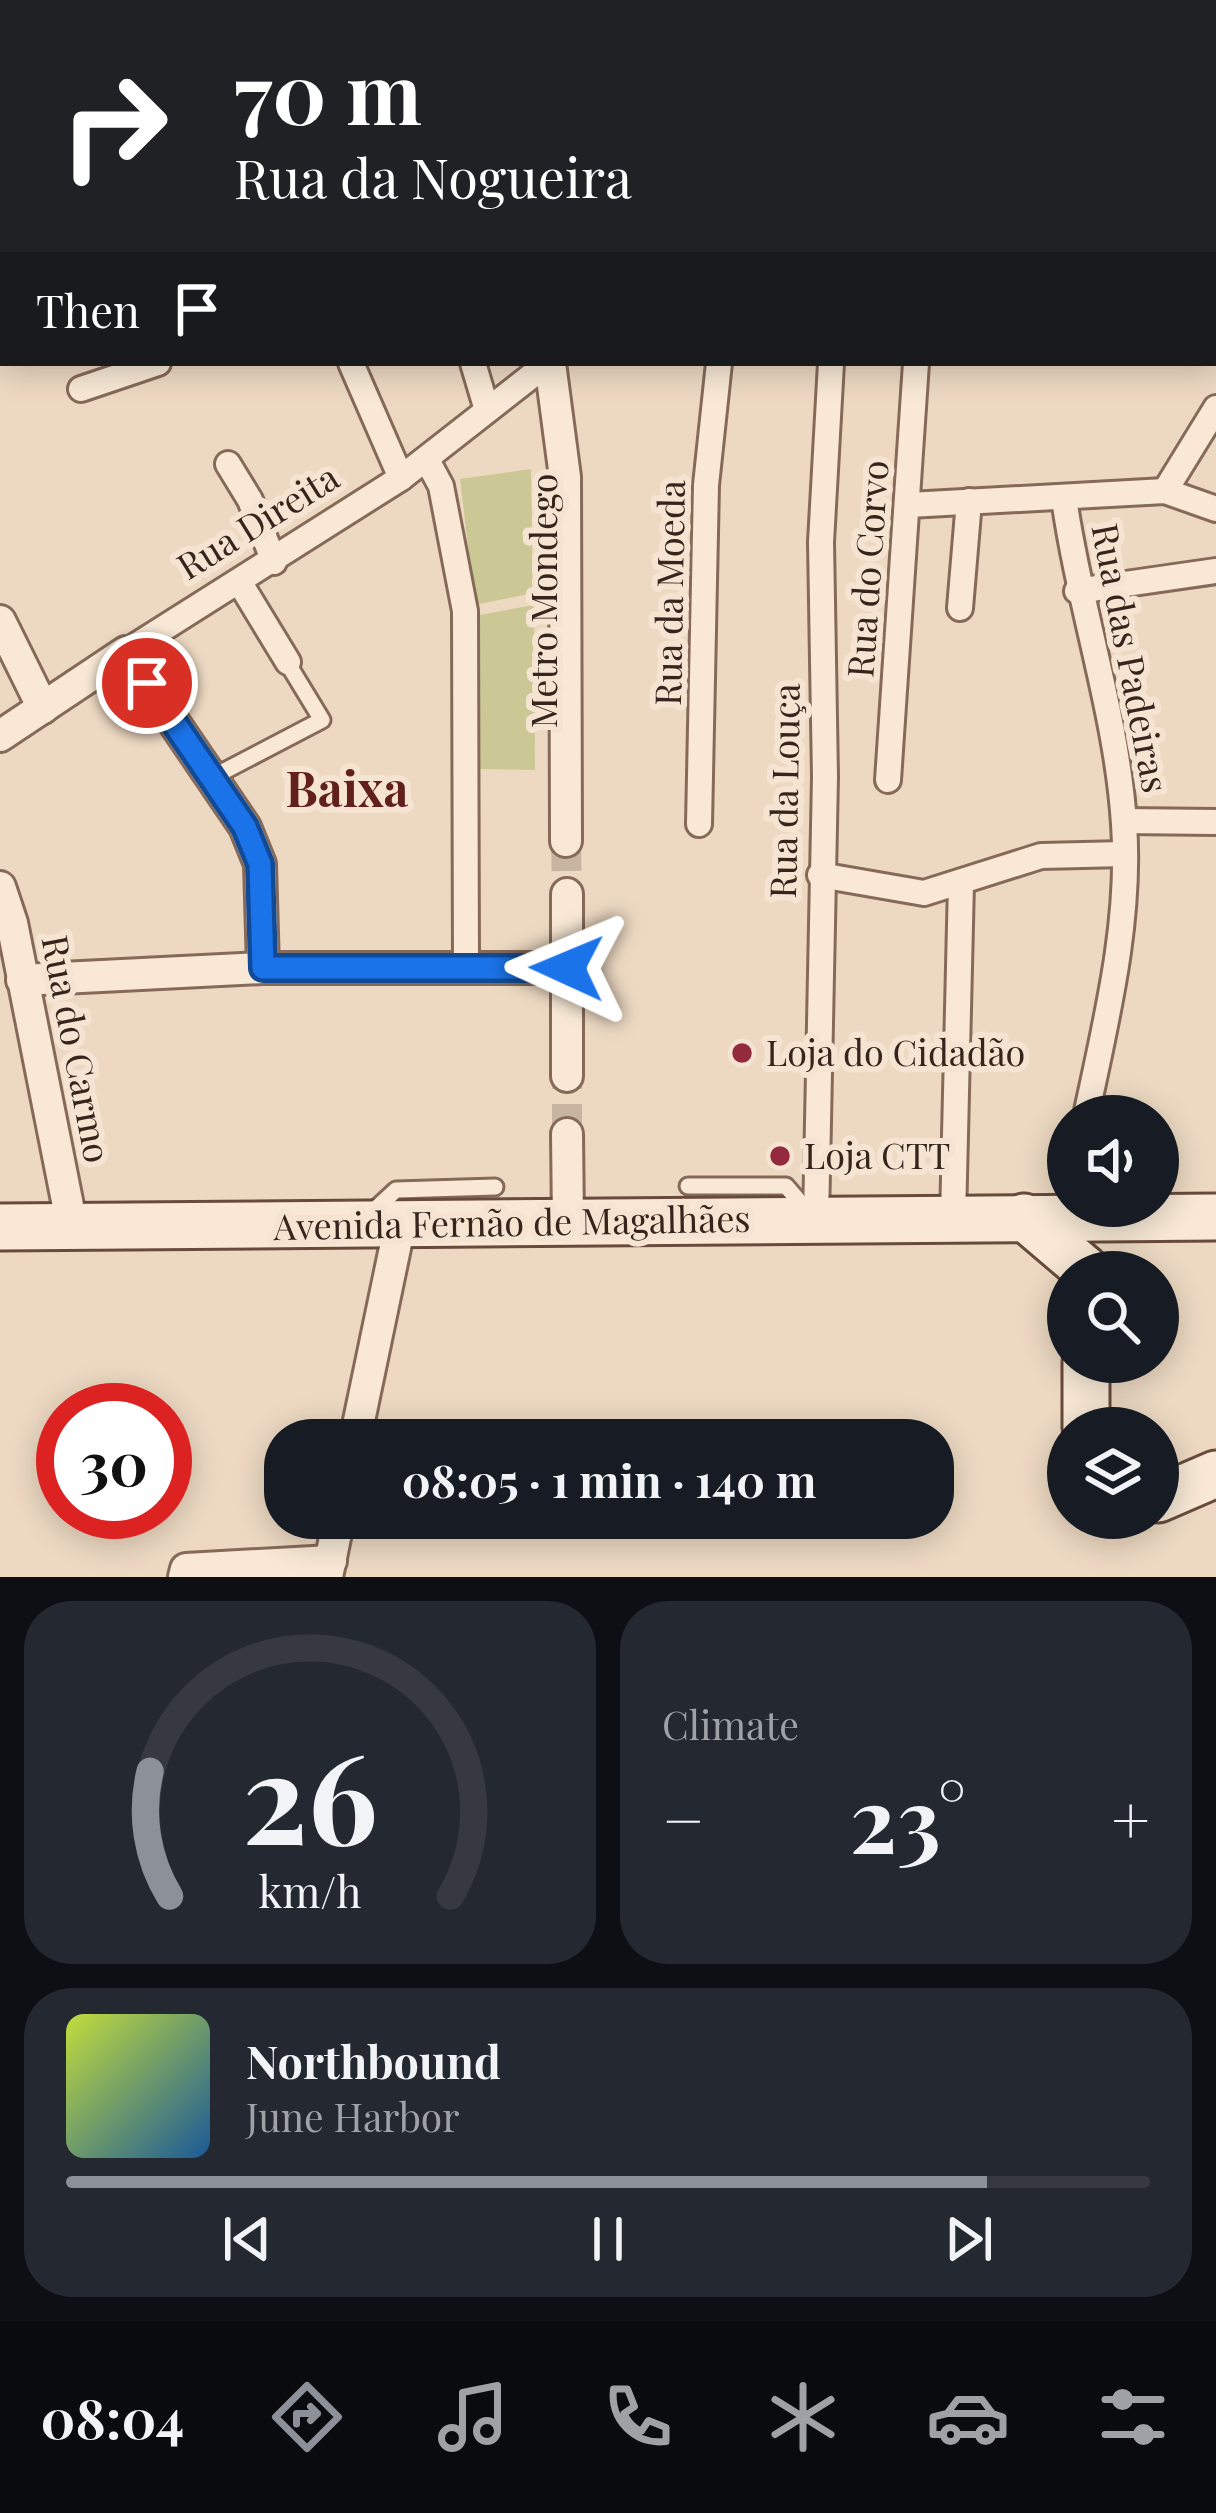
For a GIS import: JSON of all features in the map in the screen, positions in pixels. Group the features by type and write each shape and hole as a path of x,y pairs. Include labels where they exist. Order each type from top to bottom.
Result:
{"main road":[{"name":"Avenida Fernão de Magalhães","path":"0,1227 953,1220 1047,1214"},
{"path":"1024,1217 1063,1251"},
{"name":"Avenida Fernão de Magalhães","path":"1179,1217 1216,1217"},
{"path":"1104,1251 1129,1227"},
{"path":"1179,1490 1216,1474"}],"street":[{"path":"81,389 149,366"},
{"path":"352,366 401,478"},
{"path":"474,366 487,410"},
{"name":"Rua Direita","path":"0,736 178,617 274,562 401,478 544,366"},
{"path":"547,366 565,477 566,840"},
{"name":"Rua da Moeda","path":"699,824 706,484 719,366"},
{"name":"Rua da Louça","path":"816,1220 825,777 821,542 831,366"},
{"name":"Rua do Corvo","path":"888,780 916,366"},
{"path":"1165,491 1204,455 1216,408"},
{"path":"427,460 441,487 466,611 466,967"},
{"path":"228,464 250,500 274,562"},
{"path":"909,505 1165,491 1216,509"},
{"name":"Rua das Padeiras","path":"1064,498 1077,591 1112,730 1124,821 1113,984 1090,1095"},
{"path":"960,608 969,501"},
{"path":"1077,591 1216,571"},
{"path":"240,583 289,665"},
{"path":"0,621 43,708"},
{"path":"126,652 245,827 260,864 263,968"},
{"path":"1124,821 1216,822"},
{"path":"820,875 923,892 1041,856 1125,854"},
{"path":"953,1220 961,883"},
{"name":"Rua do Carmo","path":"0,887 72,1226"},
{"path":"567,894 567,1076"},
{"path":"22,980 263,968 567,968"},
{"path":"568,1134 568,1222"},
{"path":"358,1419 379,1224"},
{"path":"184,1577 186,1569 329,1569 335,1539"}],"lane":[{"path":"212,778 322,720 289,665"},
{"path":"688,1186 787,1186 816,1220"},
{"path":"379,1224 396,1190 495,1187"}],"shaded area":[{"path":"531,469 533,593 475,605 460,479"},
{"path":"534,605 535,770 477,769 474,616"}],"tunnel":[{"path":"566,841 567,894"},
{"path":"567,1076 567,1134"}],"place":[{"name":"Loja do Cidadão","path":"742,1053"},
{"name":"Loja CTT","path":"780,1156"}],"district":[{"name":"Baixa","path":"347,790"}],"route":[{"path":"147,683 245,827 260,864 263,968 567,968"}]}
